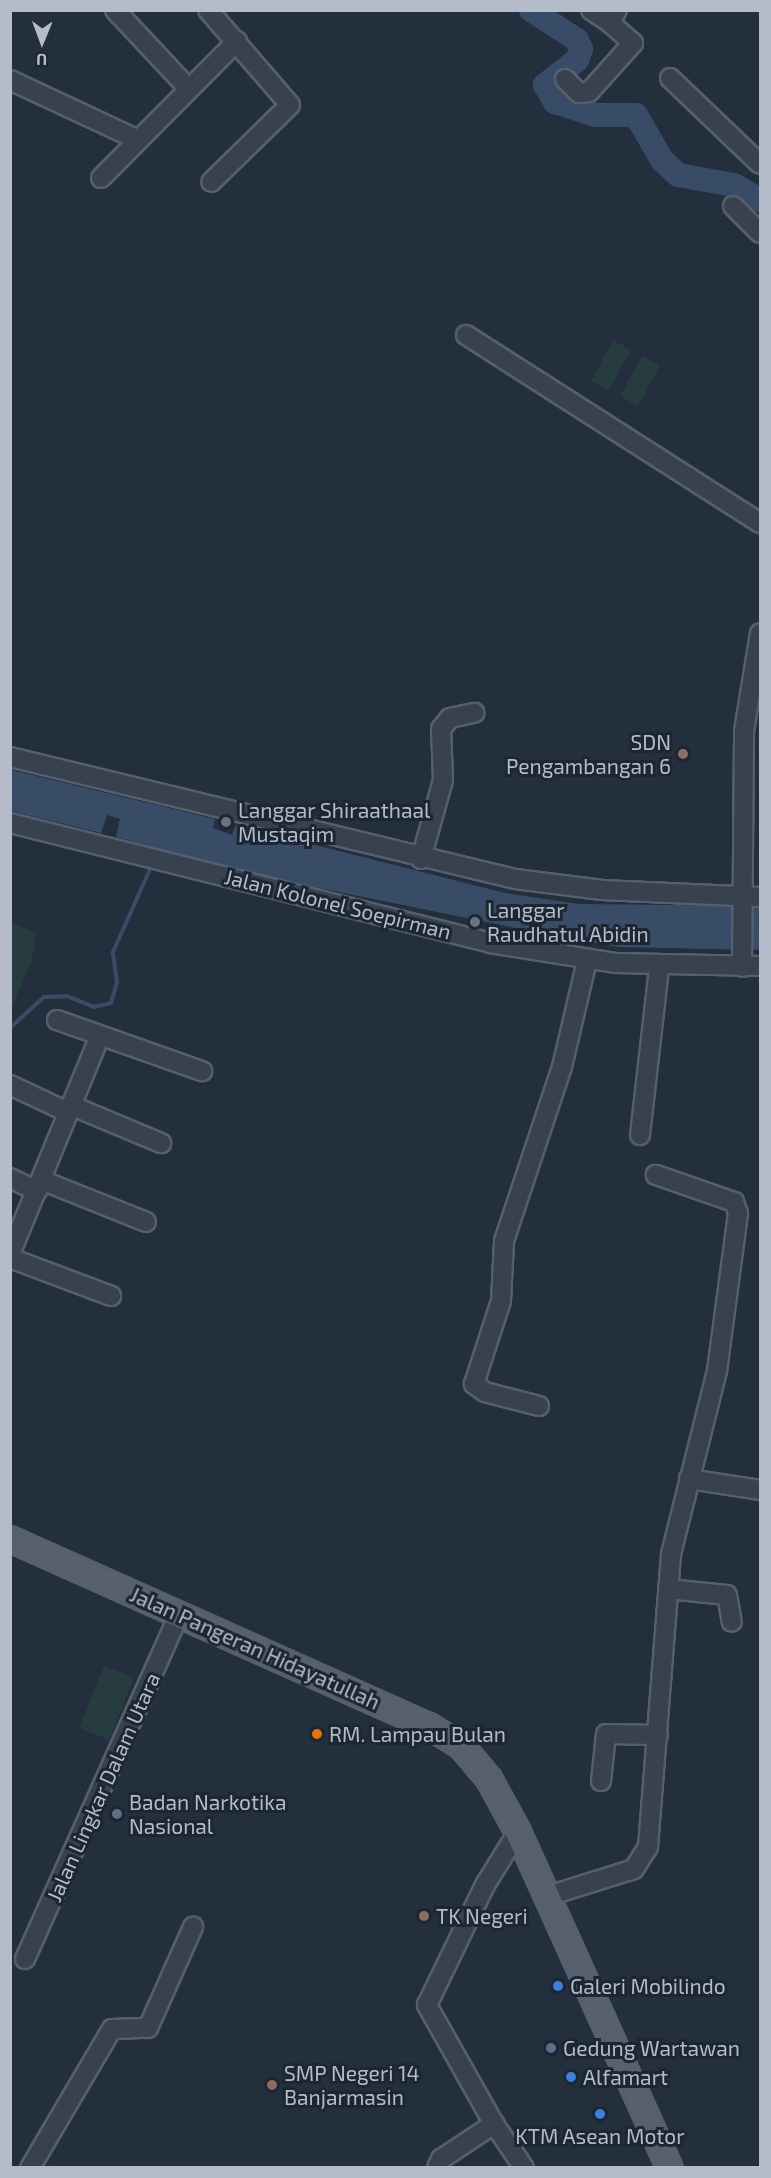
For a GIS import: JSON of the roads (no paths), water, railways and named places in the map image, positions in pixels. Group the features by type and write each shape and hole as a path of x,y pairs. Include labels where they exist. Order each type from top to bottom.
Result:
{"main road":[{"name":"Jalan Pangeran Hidayatullah","path":"10,1539 441,1732 482,1770 518,1832 670,2168"}],"street":[{"path":"114,10 188,88"},
{"path":"208,10 290,105 211,182"},
{"path":"565,79 579,93 589,92 638,48 613,17 591,10"},
{"path":"101,178 136,139 237,41"},
{"path":"670,78 760,164"},
{"path":"10,80 136,139"},
{"path":"733,206 760,233"},
{"path":"466,335 760,523"},
{"path":"742,960 748,898 744,731 760,633"},
{"path":"421,859 442,780 443,725 454,716 474,713"},
{"path":"10,757 421,859 554,885 748,898"},
{"name":"Jalan Kolonel Soepirman","path":"10,823 490,943 587,960 659,967 742,960 760,966"},
{"path":"539,1406 484,1392 474,1384 501,1301 504,1241 562,1067 587,960"},
{"path":"640,1135 659,967"},
{"path":"57,1020 99,1038 117,1038 202,1071"},
{"path":"99,1038 10,1256 111,1296"},
{"path":"10,1085 161,1143"},
{"path":"548,1896 634,1869 648,1847 668,1589 689,1479 717,1371 738,1206 656,1176"},
{"path":"10,1178 39,1185 146,1222"},
{"path":"689,1479 760,1490"},
{"path":"668,1589 727,1595 732,1622"},
{"name":"Jalan Lingkar Dalam Utara","path":"25,1959 179,1615"},
{"path":"601,1781 606,1734 658,1735"},
{"path":"518,1832 485,1885 427,2005 494,2124 524,2168"},
{"path":"30,2168 112,2029 148,2028 193,1927"},
{"path":"438,2168 441,2159 494,2124"}],"water":[{"path":"11,770 215,819 213,828 232,835 236,825 505,893 579,904 760,906 760,950 620,947 575,940 265,877 116,837 120,819 107,815 101,833 11,811"}],"waterway":[{"path":"531,10 577,40 581,49 577,60 545,85 555,102 596,115 636,115 662,160 678,175 734,185 760,200"},
{"path":"10,1028 44,997 67,996 94,1007 111,1003 117,982 113,952 152,865"}],"place":[{"name":"SDN Pengambangan 6","path":"683,754"},
{"name":"Langgar Shiraathaal Mustaqim","path":"226,822"},
{"name":"Langgar Raudhatul Abidin","path":"475,922"},
{"name":"RM. Lampau Bulan","path":"317,1734"},
{"name":"Badan Narkotika Nasional","path":"117,1814"},
{"name":"TK Negeri","path":"424,1916"},
{"name":"Galeri Mobilindo","path":"558,1986"},
{"name":"Gedung Wartawan","path":"551,2048"},
{"name":"Alfamart","path":"571,2077"},
{"name":"SMP Negeri 14 Banjarmasin","path":"272,2085"},
{"name":"KTM Asean Motor","path":"600,2114"}]}
